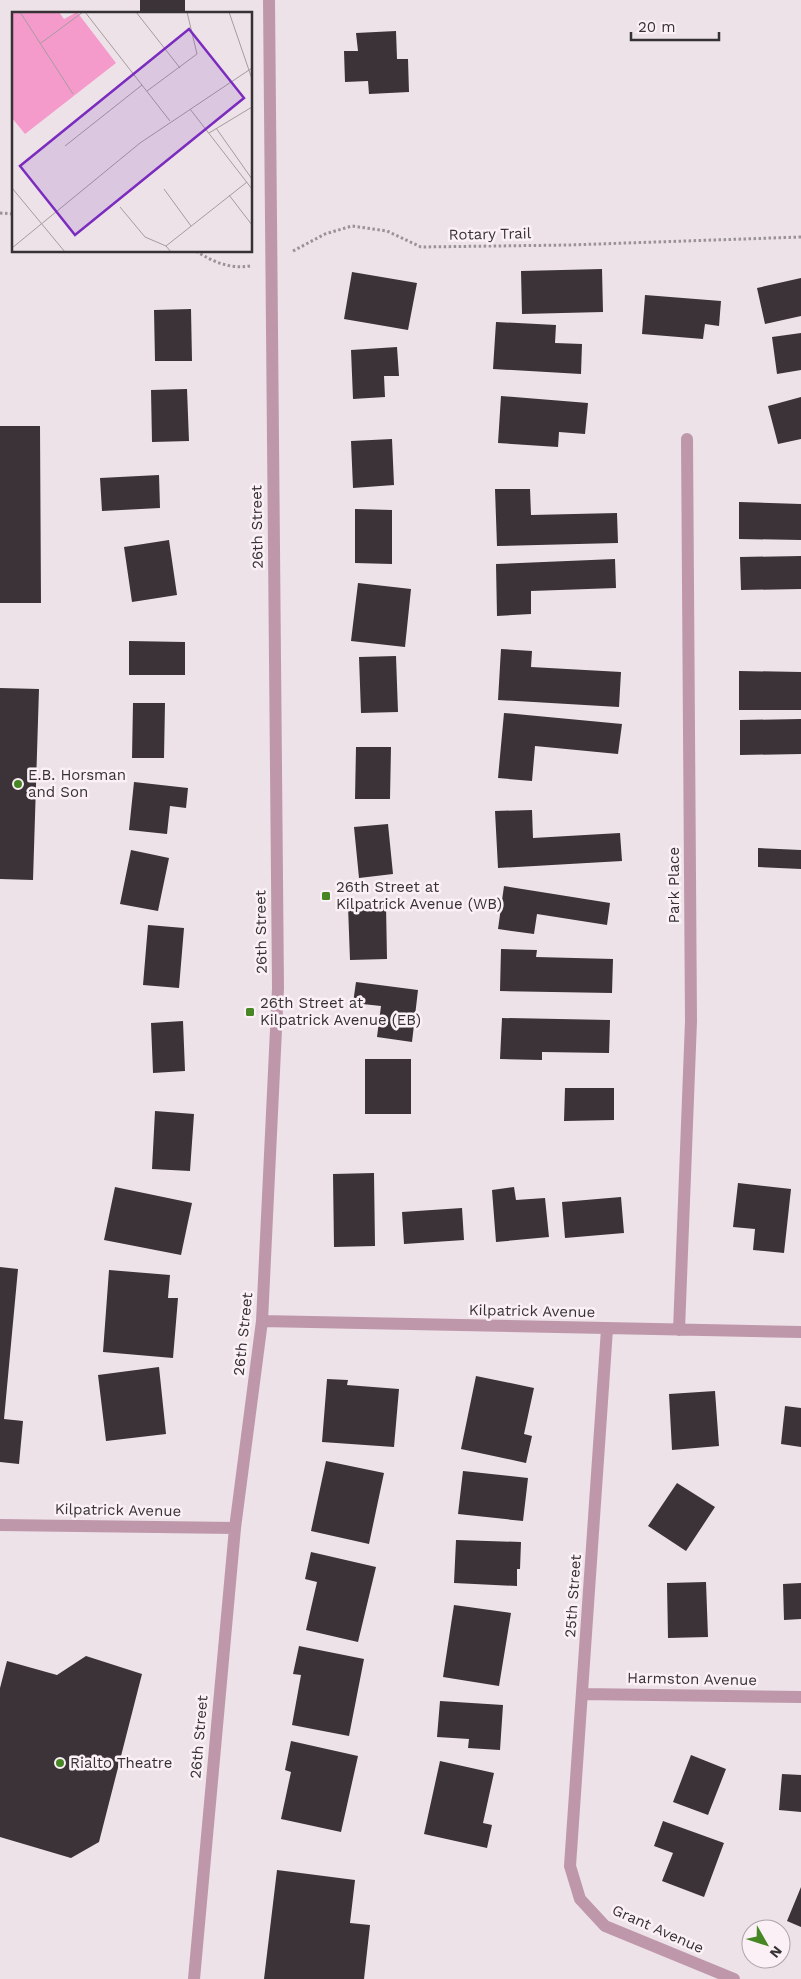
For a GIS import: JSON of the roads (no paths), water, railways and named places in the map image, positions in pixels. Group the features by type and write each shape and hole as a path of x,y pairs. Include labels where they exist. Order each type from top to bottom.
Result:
{"street":[{"name":"26th Street","path":"194,1979 235,1528 262,1321 278,988 269,0"},
{"name":"Park Place","path":"679,1330 691,1021 687,440"},
{"name":"Kilpatrick Avenue","path":"262,1321 801,1332"},
{"name":"25th Street","path":"570,1866 608,1329"},
{"name":"Kilpatrick Avenue","path":"0,1525 235,1528"},
{"name":"Harmston Avenue","path":"582,1694 801,1697"},
{"name":"Grant Avenue","path":"570,1866 580,1898 605,1926 734,1979"}],"place":[{"name":"E.B. Horsman and Son","path":"18,784"},
{"name":"26th Street at Kilpatrick Avenue (WB)","path":"326,896"},
{"name":"26th Street at Kilpatrick Avenue (EB)","path":"250,1012"},
{"name":"Rialto Theatre","path":"60,1763"}]}
